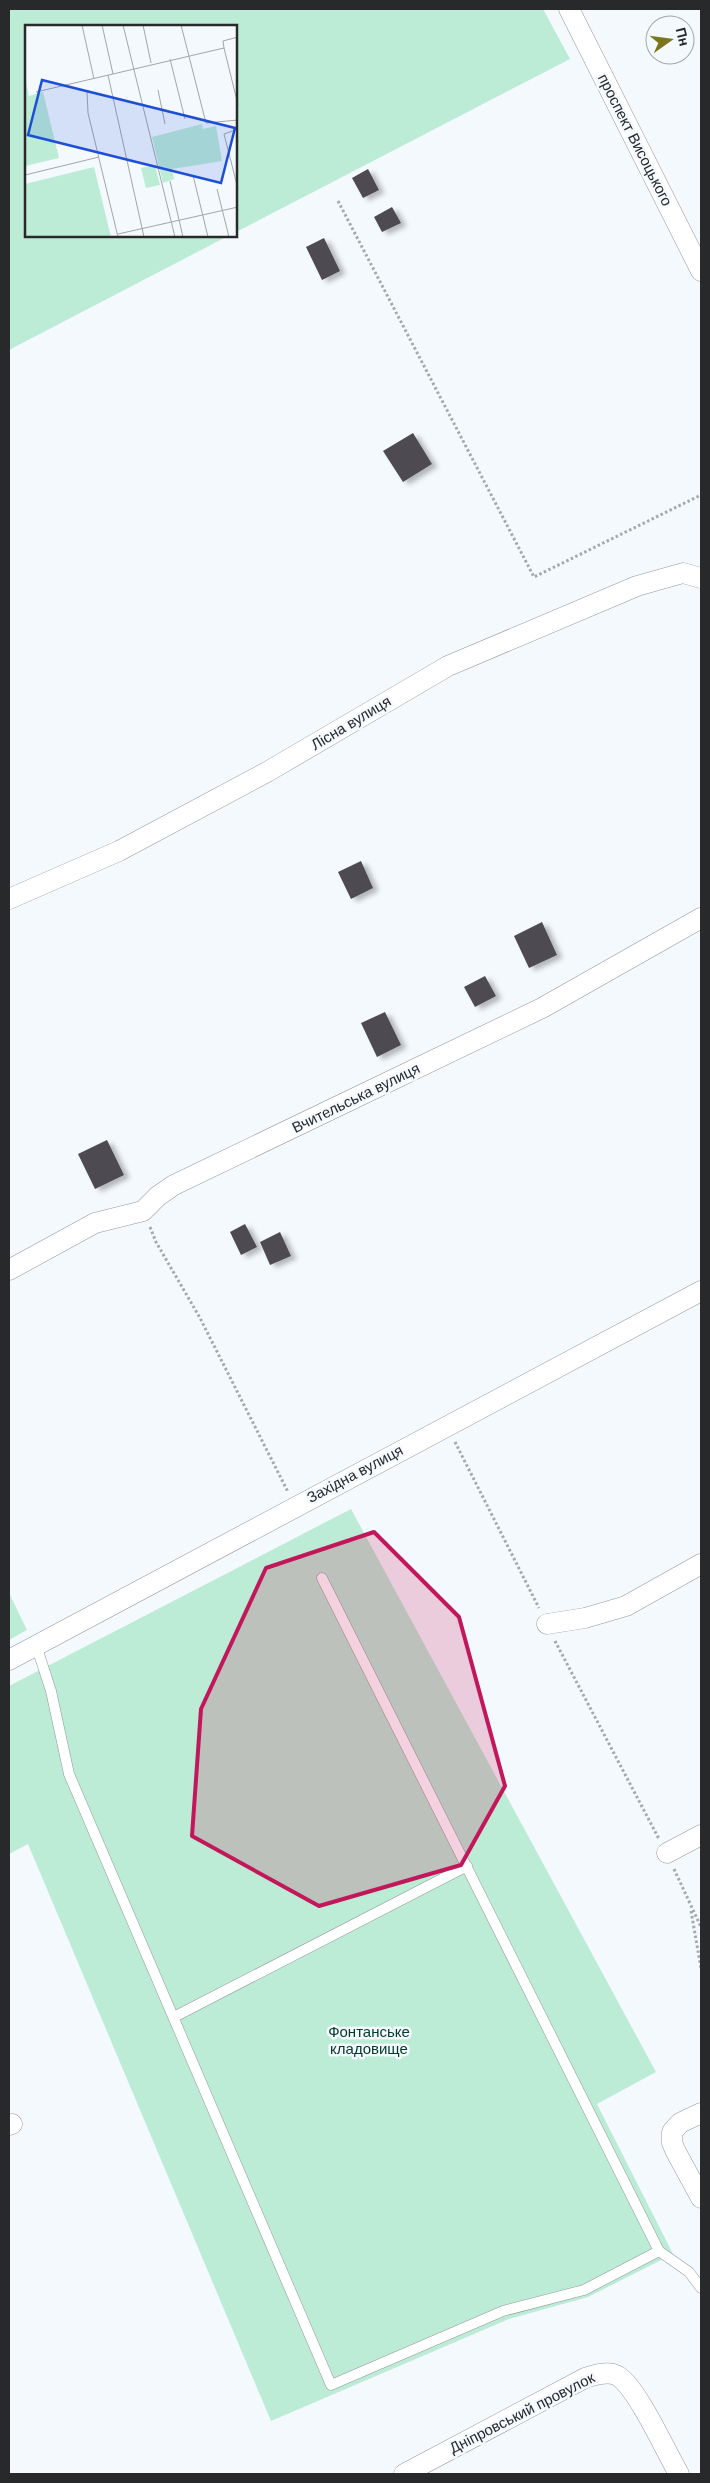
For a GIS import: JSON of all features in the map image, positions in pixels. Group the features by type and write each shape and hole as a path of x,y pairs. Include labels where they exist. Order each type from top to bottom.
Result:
{"street":[{"name":"проспект Висоцького","path":"569,9 701,271"},
{"name":"Лісна вулиця","path":"9,899 136,842 267,772 448,666 637,586 683,573 701,578"},
{"name":"Вчительська вулиця","path":"144,1211 158,1196 174,1185 542,1008 701,918"},
{"path":"9,1270 95,1223 144,1211"},
{"name":"Західна вулиця","path":"9,1660 701,1290"},
{"path":"546,1624 585,1618 626,1606 701,1564"},
{"path":"667,1853 701,1835"},
{"path":"701,2113 680,2123 672,2132 672,2143 701,2198"},
{"name":"Дніпровський провулок","path":"404,2474 585,2378 603,2373 618,2376 636,2396 679,2474"}],"lane":[{"path":"322,1578 659,2250 689,2272 701,2288"},
{"path":"36,1645 52,1691 69,1774 331,2385 503,2311 584,2290 659,2250"},
{"path":"174,2017 467,1866"}],"path":[{"path":"338,201 534,577 701,495"},
{"path":"144,1211 156,1242 200,1318 296,1506"},
{"path":"446,1426 546,1624 667,1853 701,1927"},
{"path":"690,1905 701,1968"}],"highlighted area":[{"path":"374,1532 459,1617 505,1786 461,1865 319,1906 192,1836 201,1709 266,1568"}],"green space":[{"path":"9,9 543,9 570,59 238,231 238,25 25,25 25,238 224,238 9,350"},
{"name":"Фонтанське кладовище","path":"351,1509 656,2072 597,2104 673,2254 588,2297 509,2319 271,2421 28,1844 9,1854 9,1686"},
{"path":"9,1593 27,1630 9,1640"}],"building":[{"path":"368,169 379,190 363,198 352,178"},
{"path":"392,207 401,223 382,232 374,217"},
{"path":"324,238 340,271 322,280 306,247"},
{"path":"413,433 432,464 403,482 383,451"},
{"path":"361,861 373,888 351,899 338,872"},
{"path":"542,922 557,955 529,968 514,936"},
{"path":"485,976 496,996 475,1007 464,987"},
{"path":"385,1012 401,1045 377,1057 361,1023"},
{"path":"107,1140 124,1175 95,1189 78,1154"},
{"path":"245,1224 257,1247 241,1255 230,1232"},
{"path":"280,1232 291,1256 270,1265 260,1242"}]}
